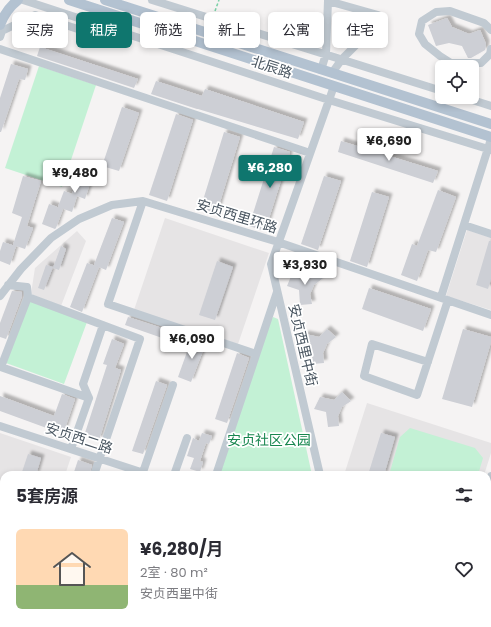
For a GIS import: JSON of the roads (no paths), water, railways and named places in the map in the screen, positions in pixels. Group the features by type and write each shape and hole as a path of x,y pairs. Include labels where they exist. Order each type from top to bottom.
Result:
{"main road":[{"path":"0,25 8,8 18,0"},
{"name":"北辰路","path":"68,0 491,138"},
{"path":"105,0 491,124"}],"street":[{"name":"北辰路","path":"23,0 76,18"},
{"name":"北辰路","path":"152,0 435,88"},
{"path":"321,70 326,54 328,1 378,15 365,36 342,59 332,73"},
{"path":"444,60 425,44 419,34 422,21 436,12 450,11 484,23 491,30"},
{"path":"0,37 2,31 35,15 76,28"},
{"name":"北辰路","path":"132,36 489,150"},
{"path":"0,49 310,153"},
{"path":"479,63 490,54 491,49"},
{"name":"安贞西里中街","path":"319,471 271,264 334,86"},
{"path":"479,102 491,106"},
{"path":"428,362 372,344 364,376 417,395 428,362 464,225 489,150 491,138"},
{"path":"143,201 108,304 256,354"},
{"name":"安贞西里环路","path":"0,296 21,269 51,238 79,219 112,205 143,201 278,242 491,315"},
{"path":"464,225 491,234"},
{"path":"8,285 27,287 28,297 1,366 89,398"},
{"path":"217,471 277,291"},
{"path":"28,297 140,339 95,471"},
{"path":"71,449 89,398 83,384 103,325"},
{"path":"143,471 174,385"},
{"name":"安贞西二路","path":"0,426 138,471"},
{"path":"175,471 187,438"}],"park label":[{"name":"安贞社区公园","path":"269,440"}]}
